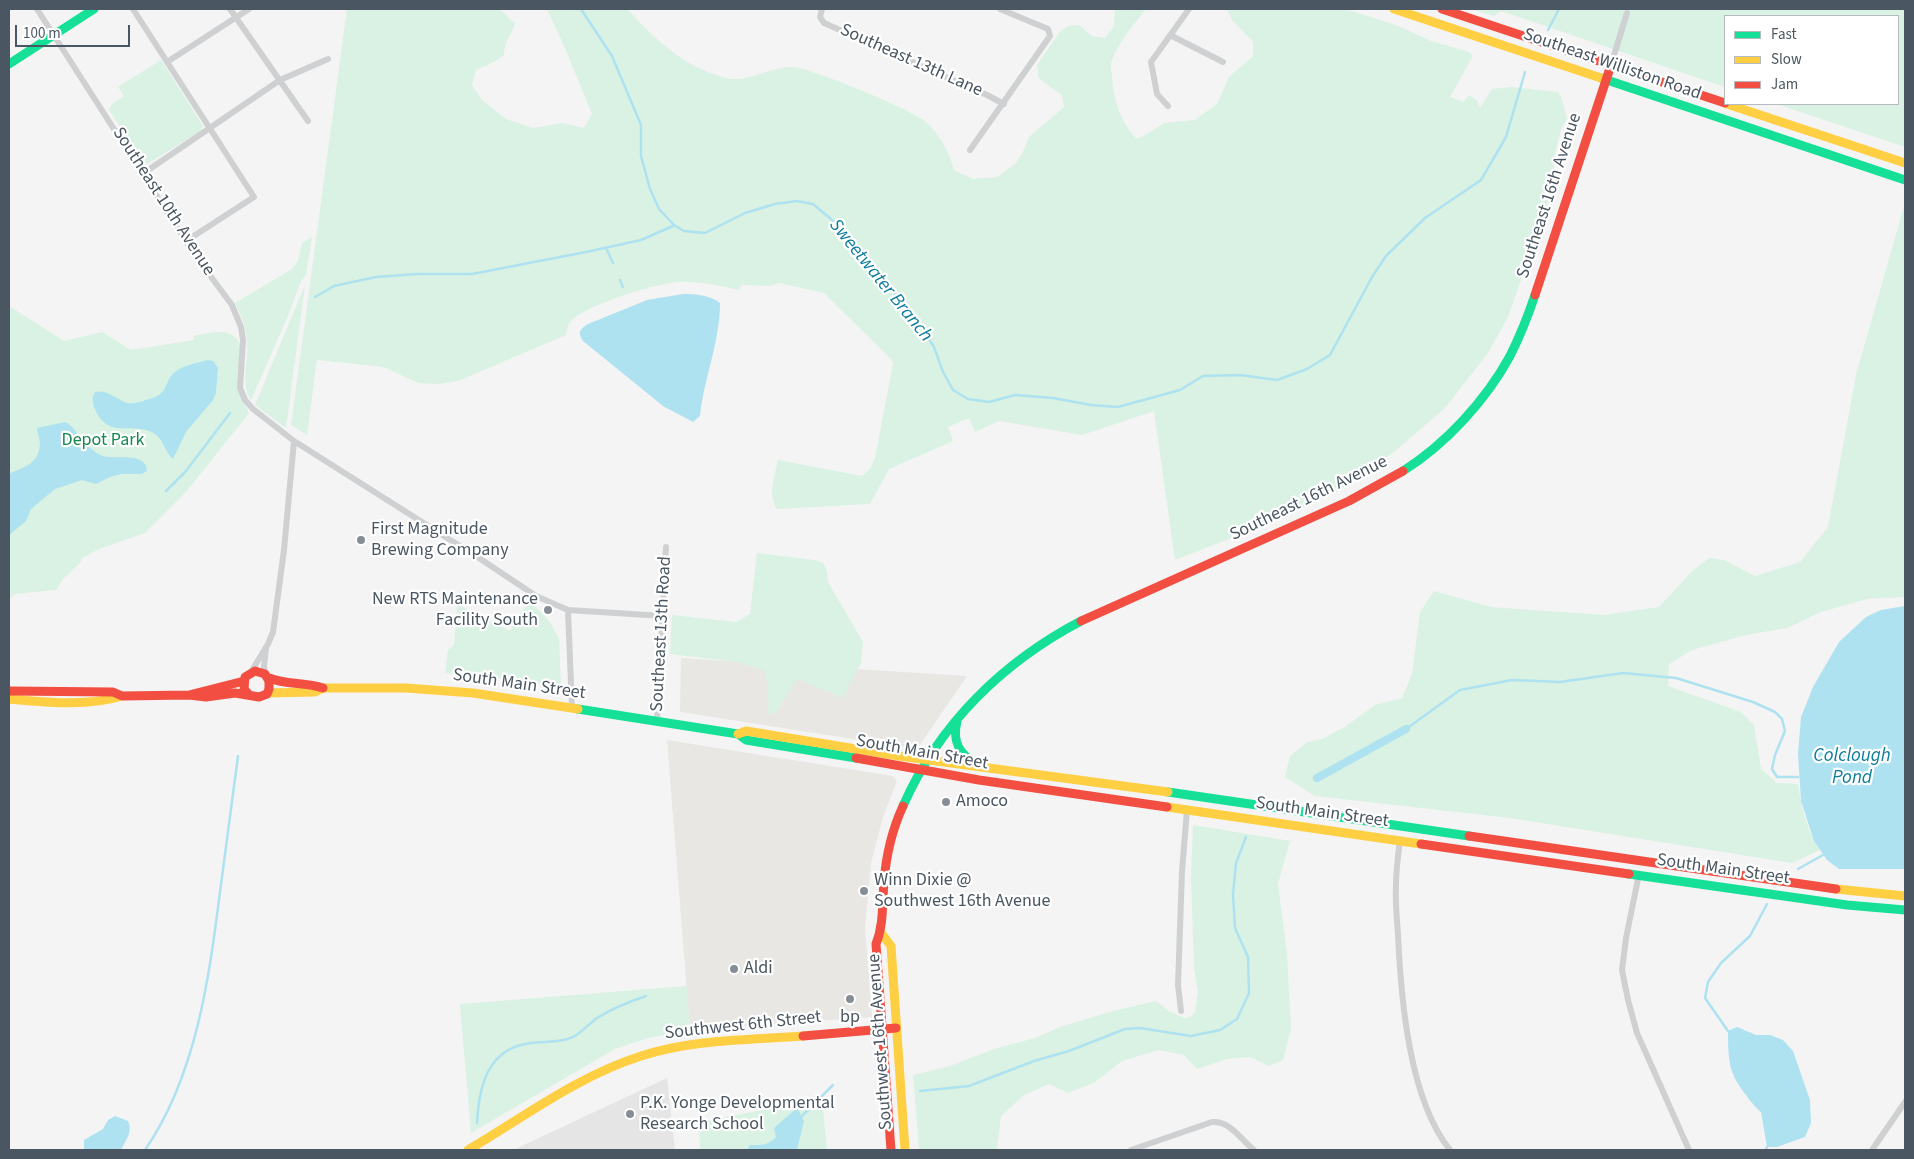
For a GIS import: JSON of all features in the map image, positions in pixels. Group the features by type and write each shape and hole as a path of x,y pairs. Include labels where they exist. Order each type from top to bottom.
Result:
{"main road":[{"path":"9,64 94,9"},
{"name":"Southeast Williston Road","path":"1394,9 1905,180"},
{"name":"Southeast Williston Road","path":"1442,9 1724,103"},
{"name":"Southeast 16th Avenue","path":"928,760 959,716 977,695 1001,672 1027,652 1055,635 1390,480 1422,458 1451,430 1483,395 1503,366 1526,321 1611,65"},
{"name":"Southeast Williston Road","path":"1729,105 1905,163"},
{"path":"9,699 113,700 122,696 189,695 198,698 238,693 260,697 267,693 270,686 267,676 258,671 251,672 244,680 225,687 197,690 189,695"},
{"name":"South Main Street","path":"267,676 283,684 314,685 323,688 418,688 473,693 738,734 746,740 1094,798 1847,905 1905,910"},
{"path":"244,680 244,689 249,695"},
{"name":"South Main Street","path":"267,693 315,692 323,688"},
{"path":"9,691 113,692 122,696"},
{"path":"959,716 954,732 956,745 964,756 984,767"},
{"name":"South Main Street","path":"738,734 746,731 928,760 1099,782 1850,891 1905,896"},
{"name":"Southwest 16th Avenue","path":"891,1150 876,944 881,933 884,878 892,835 905,798 928,760"},
{"path":"1094,798 1099,782"},
{"path":"1187,810 1190,796"},
{"path":"1400,840 1403,826"},
{"path":"1639,874 1642,860"},
{"name":"Southwest 16th Avenue","path":"881,933 891,946 905,1150"},
{"name":"Southwest 6th Street","path":"468,1150 563,1091 600,1071 641,1056 672,1048 715,1042 896,1028"}],"street":[{"name":"Southeast 10th Avenue","path":"38,9 186,241 226,297 239,322 244,347 240,388 242,394 250,407 294,441"},
{"path":"133,9 254,197 186,241"},
{"path":"230,9 308,121"},
{"path":"167,62 248,9"},
{"name":"Southeast 13th Lane","path":"822,9 820,16 824,23 1004,104"},
{"path":"970,150 1050,36 1048,29 1000,9"},
{"path":"1168,106 1157,94 1151,62 1189,9"},
{"name":"Southeast 16th Avenue","path":"1611,65 1627,13"},
{"path":"1170,35 1223,62"},
{"path":"144,173 280,80 328,59"},
{"path":"251,672 266,647 274,628 284,550 294,441 536,596 568,610 584,613 663,616"},
{"name":"Southeast 13th Road","path":"657,722 666,547"},
{"path":"568,610 572,708"},
{"path":"266,647 264,662 267,676"},
{"path":"1181,1011 1179,976 1182,870 1187,810"},
{"path":"1400,840 1396,886 1400,964 1406,1019 1420,1090 1429,1117 1450,1150"},
{"path":"1639,874 1626,938 1622,970 1637,1033 1689,1150"},
{"path":"1872,1150 1905,1102"},
{"path":"1131,1150 1212,1122 1222,1122 1229,1126 1254,1150"}],"shaded area":[{"path":"681,658 967,676 917,749 680,712"},
{"path":"667,740 893,776 897,781 883,817 871,863 865,928 872,1017 690,1030"},
{"name":"P.K. Yonge Developmental Research School","path":"667,1078 675,1150 513,1150"}],"green space":[{"path":"347,9 500,9 515,24 507,42 504,55 476,70 472,85 482,100 506,119 533,128 563,123 584,128 592,114 547,9 627,9 670,50 707,72 731,79 740,79 792,67 838,81 902,108 926,122 936,132 954,170 973,179 997,177 1015,164 1022,154 1029,137 1064,107 1062,95 1038,77 1037,65 1059,33 1068,26 1079,25 1092,36 1105,38 1114,26 1115,9 1146,9 1123,39 1111,62 1118,109 1126,125 1137,139 1164,123 1195,120 1217,104 1229,77 1253,56 1253,42 1232,20 1227,9 1345,9 1396,25 1431,41 1469,52 1473,56 1450,97 1463,102 1469,95 1477,100 1480,108 1492,89 1511,87 1558,92 1562,99 1567,119 1561,129 1554,157 1554,185 1508,317 1488,353 1445,408 1394,452 1341,489 1285,517 1175,560 1154,411 1082,435 999,421 975,432 969,418 948,427 953,441 889,469 870,504 777,509 772,491 778,460 862,476 870,469 875,458 893,364 891,359 824,293 779,283 770,286 743,285 739,290 702,283 679,282 655,286 622,296 591,308 579,315 570,323 566,335 458,381 439,384 418,383 384,367 317,360 307,435 291,425"},
{"path":"1471,9 1905,9 1905,147 1780,105 1899,105 1899,15 1724,15 1724,87 1501,11 1494,16"},
{"path":"161,60 203,126 199,132 147,164 142,161 109,110 112,104 124,96 118,87"},
{"path":"1905,203 1905,597 1867,599 1821,612 1787,628 1746,635 1692,650 1669,664 1668,686 1741,712 1754,725 1761,769 1777,783 1798,784 1805,818 1811,835 1820,850 1792,863 1510,818 1315,796 1285,777 1290,756 1307,742 1322,739 1346,726 1375,705 1402,698 1412,674 1420,612 1434,591 1491,607 1603,615 1659,607 1692,571 1709,558 1724,560 1755,576 1800,562 1828,527 1856,375"},
{"path":"312,237 306,275 301,281 288,316 251,400 245,379 246,336 243,321 235,303 292,269 298,261 302,243"},
{"path":"305,285 286,428 255,405"},
{"name":"Depot Park","path":"9,306 64,341 102,332 131,350 194,340 193,336 219,332 231,334 240,344 237,388 249,413 186,492 145,533 99,549 82,558 80,563 63,579 56,590 14,594 9,600"},
{"path":"757,553 815,560 823,563 827,571 828,582 863,642 861,663 843,698 797,679 775,714 769,714 767,681 764,670 737,662 670,654 672,615 736,622 750,614"},
{"path":"531,602 550,622 559,639 561,687 519,680 445,673 448,650 454,645 457,606 461,606 510,631 519,614"},
{"path":"1193,825 1290,841 1278,884 1287,954 1291,1028 1283,1060 1269,1066 1250,1057 1227,1059 1197,1069 1184,1055 1159,1050 1122,1061 1095,1082 1068,1093 1049,1084 1024,1095 1001,1116 997,1150 919,1150 913,1075 950,1066 994,1049 1035,1038 1060,1027 1113,1011 1156,1001 1169,1011 1186,1019 1195,1013 1198,992 1194,968 1191,877"},
{"path":"687,986 690,1030 648,1038 615,1049 471,1133 460,1004"},
{"path":"822,1099 827,1150 700,1150 699,1122"}],"water":[{"path":"683,294 707,297 720,303 715,346 700,416 693,422 663,406 583,341 580,333 581,329 588,324 647,300"},
{"path":"208,360 213,361 218,368 216,393 213,400 186,432 173,459 155,434 147,430 114,427 106,424 94,407 93,396 95,392 99,391 127,403 154,398 163,391 175,372 186,366"},
{"path":"65,422 96,453 103,456 142,461 147,471 141,474 121,474 96,484 82,480 55,489 31,509 26,521 9,535 9,474 34,461 40,444 37,428"},
{"name":"Colclough Pond","path":"1905,606 1905,869 1839,869 1827,860 1814,841 1801,801 1798,754 1801,717 1813,687 1839,642 1866,617 1881,610"},
{"path":"1737,1027 1756,1035 1770,1035 1783,1040 1793,1051 1810,1100 1811,1123 1805,1137 1777,1147 1767,1147 1761,1112 1741,1089 1731,1069 1728,1031"},
{"path":"797,1108 804,1121 797,1150 747,1150 750,1145 764,1144 773,1140 776,1137 774,1128"},
{"path":"115,1116 128,1121 130,1129 121,1150 84,1150 84,1140 103,1129 108,1120"}],"waterway":[{"name":"Sweetwater Branch","path":"581,9 612,56 641,125 641,156 650,189 659,209 674,225 684,231 705,233 745,213 775,204 797,201 813,204 831,219 916,319 934,347 943,372 953,390 968,399 989,402 1015,395 1118,407 1180,390 1203,376 1240,375 1277,380 1307,369 1330,355 1372,277 1386,256 1425,218 1481,180 1506,137 1525,72"},
{"name":"Sweetwater Branch","path":"1548,30 1559,9"},
{"path":"315,297 334,286 376,277 417,274 472,274 586,252 641,240 673,226"},
{"path":"606,248 613,263"},
{"path":"620,280 623,287"},
{"path":"166,491 186,471 230,413"},
{"path":"1406,729 1460,690 1512,680 1560,682 1623,673 1676,678 1753,702 1775,712 1782,719 1785,731 1775,755 1772,769 1777,777 1798,777"},
{"path":"1317,778 1406,729"},
{"path":"145,1150 177,1091 198,1026 211,959 238,756"},
{"path":"920,1091 969,1086 1125,1029 1140,1028 1191,1036 1220,1030 1237,1019 1249,993 1248,957 1235,928 1233,894 1236,863 1246,837"},
{"path":"1798,869 1823,855"},
{"path":"1728,1031 1705,998 1708,982 1721,963 1750,936 1767,904"},
{"path":"477,1123 480,1095 484,1082 496,1060 505,1052 516,1046 568,1039 579,1033 603,1014 646,996"},
{"path":"802,1116 833,1085"}],"traffic: fast":[{"path":"9,64 94,9"},
{"path":"1601,78 1905,180"},
{"path":"1403,471 1434,448 1477,405 1510,356 1524,326 1535,295"},
{"path":"903,806 935,748 976,698 1025,656 1052,637 1081,621"},
{"path":"578,709 738,734 746,740 856,758"},
{"path":"957,721 956,741 958,747 966,756 978,764"},
{"path":"1168,792 1469,836"},
{"path":"1629,874 1847,905 1905,910"}],"traffic: slow":[{"path":"1394,9 1601,78"},
{"path":"1730,105 1905,163"},
{"path":"267,693 315,692 323,688 406,688 473,693 578,709"},
{"path":"9,699 80,703 122,696"},
{"path":"738,734 746,731 899,756 1168,792"},
{"path":"1167,807 1421,844"},
{"path":"1836,889 1905,896"},
{"path":"881,933 891,946 905,1150"},
{"path":"468,1150 595,1074 641,1056 661,1050 701,1043 803,1036"}],"traffic: jam":[{"path":"1442,9 1724,103"},
{"path":"1535,295 1611,65"},
{"path":"1081,621 1349,501 1403,471"},
{"path":"9,691 113,692 122,696 189,695 206,697 235,693 259,697 267,694 269,689 269,681 265,674 255,671 245,677 244,689 249,695"},
{"path":"269,678 282,682 323,688"},
{"path":"189,695 244,681"},
{"path":"856,758 979,780 1167,807"},
{"path":"891,1150 876,944 882,921 886,863 893,834 903,806"},
{"path":"1469,836 1836,889"},
{"path":"1421,844 1629,874"},
{"path":"803,1036 896,1028"}],"place":[{"name":"First Magnitude Brewing Company","path":"361,540"},
{"name":"New RTS Maintenance Facility South","path":"548,610"},
{"name":"Amoco","path":"946,802"},
{"name":"Winn Dixie @ Southwest 16th Avenue","path":"864,891"},
{"name":"Aldi","path":"734,969"},
{"name":"bp","path":"850,999"},
{"name":"P.K. Yonge Developmental Research School","path":"630,1114"}]}
